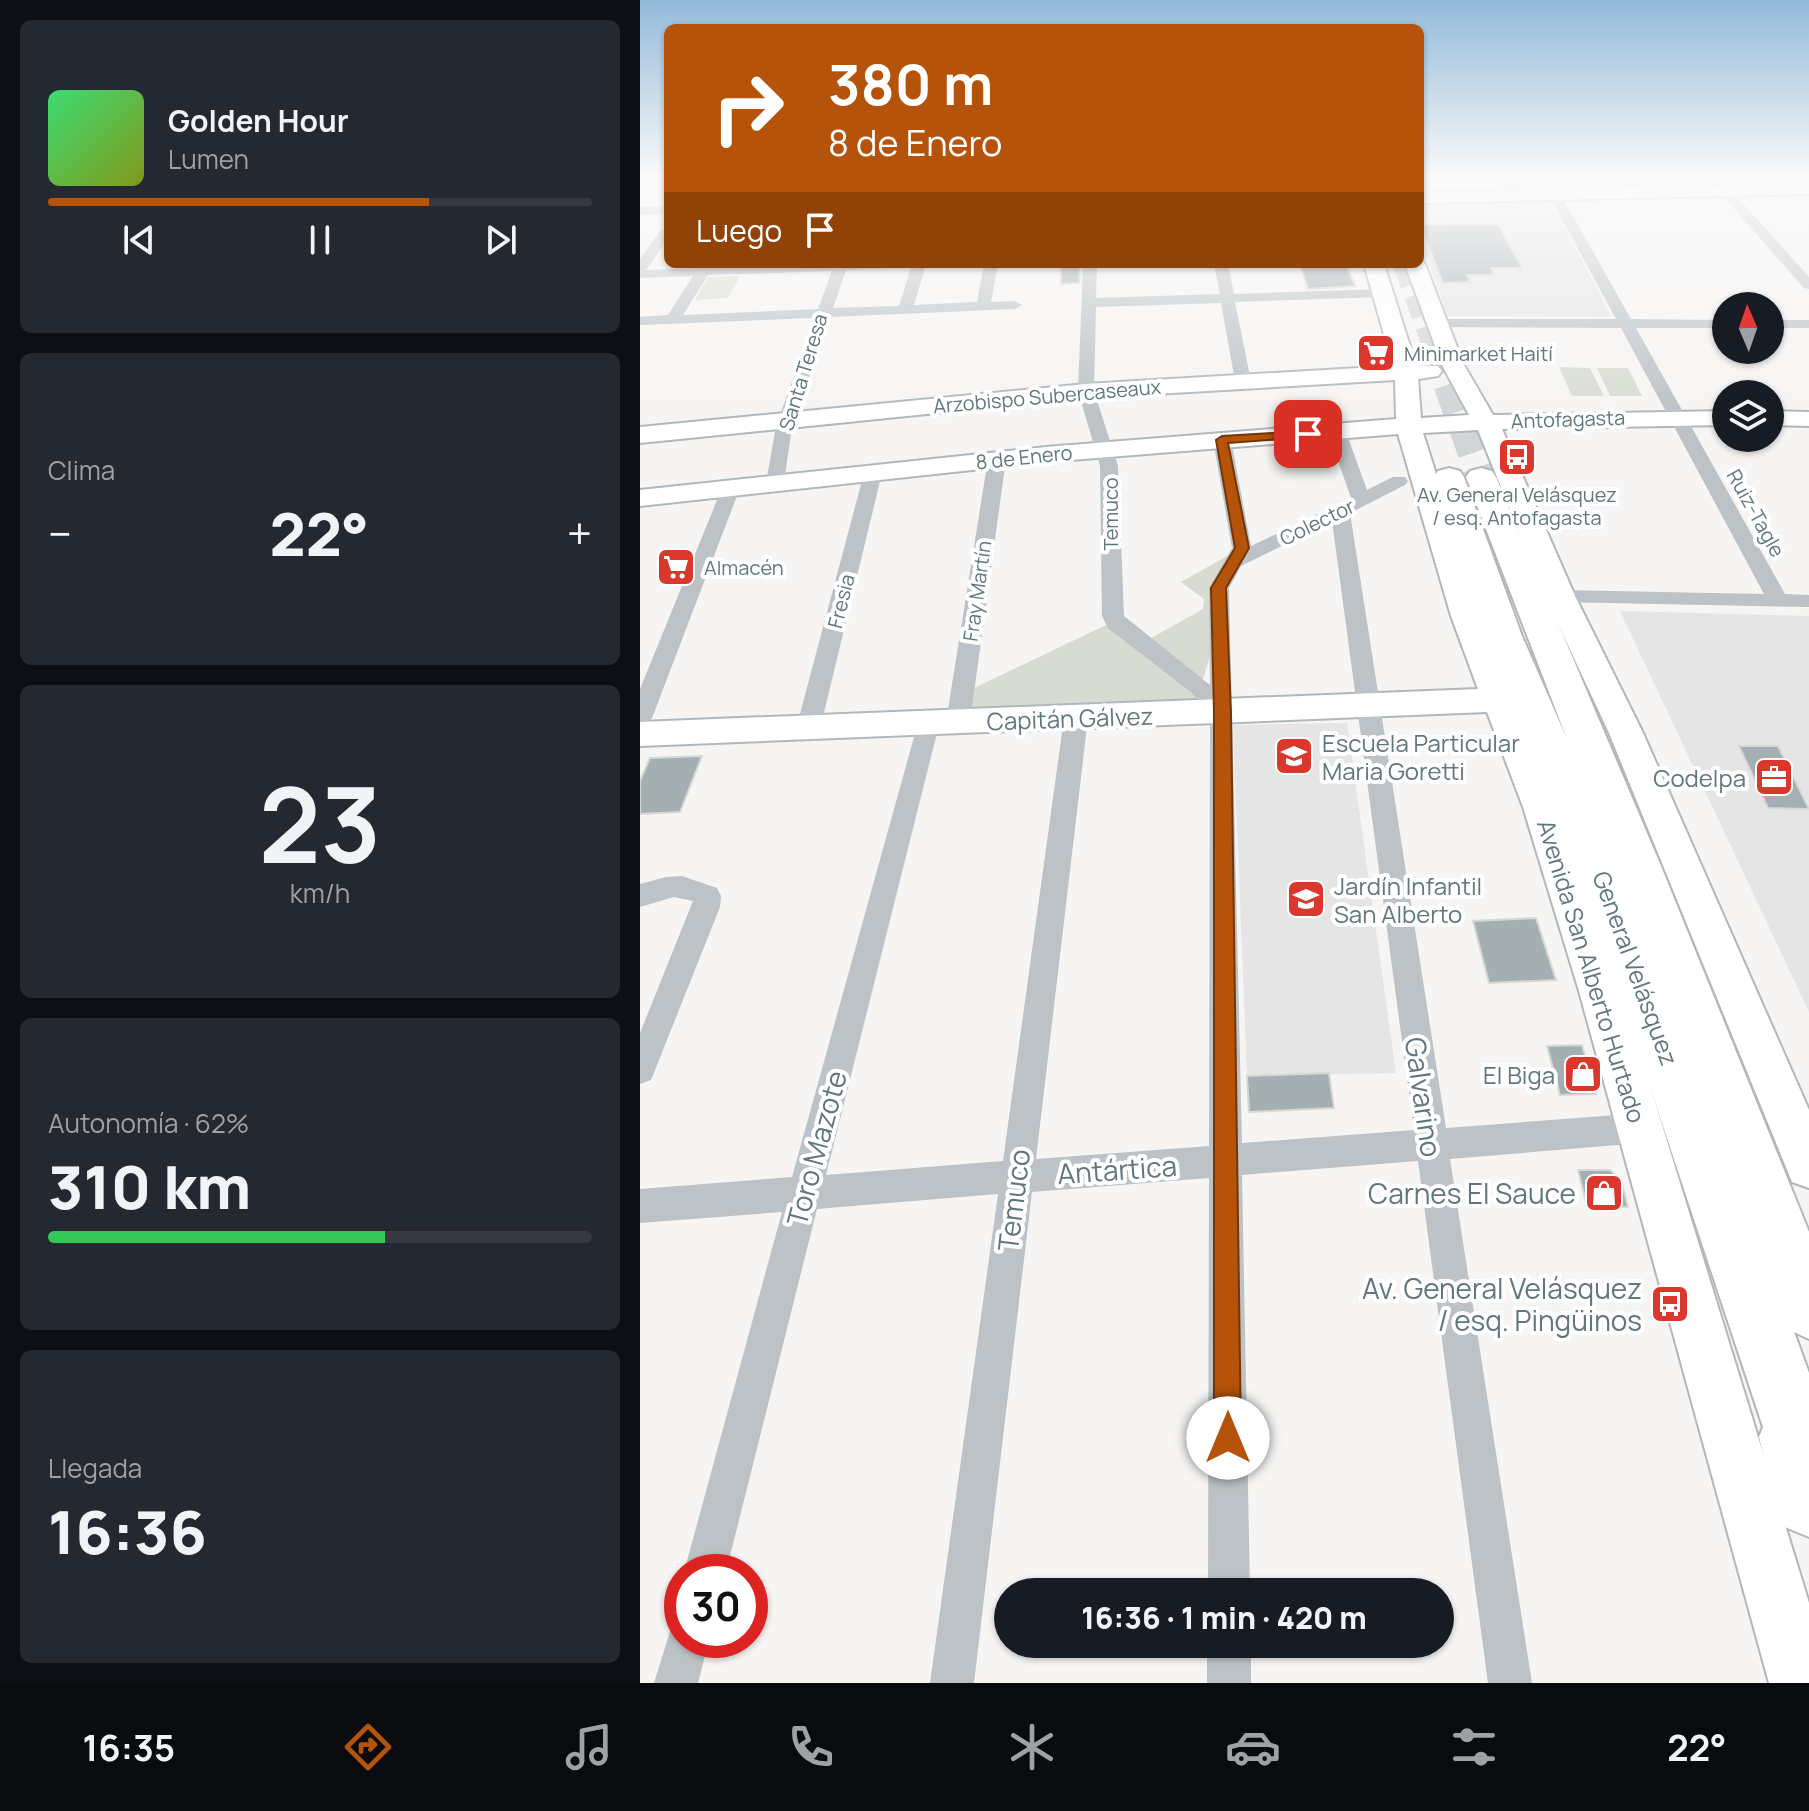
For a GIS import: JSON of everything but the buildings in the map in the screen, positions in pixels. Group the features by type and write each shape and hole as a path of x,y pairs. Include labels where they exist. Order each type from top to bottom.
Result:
{"highway":[{"name":"General Velásquez","path":"1443,479 1504,636 1788,1325 1809,1464"},
{"path":"1788,1325 1809,1503"}],"main road":[{"name":"Avenida San Alberto Hurtado","path":"1375,268 1406,371 1409,428 1453,577 1541,807 1642,1128 1801,1683"},
{"path":"1416,268 1456,370 1482,416 1560,596 1654,796 1809,1165"},
{"name":"Arzobispo Subercaseaux","path":"640,435 1086,391 1456,370"},
{"name":"Antofagasta","path":"1409,428 1482,416 1525,419 1712,418"},
{"path":"1784,418 1809,419"},
{"name":"8 de Enero","path":"640,498 1104,449 1409,428"},
{"name":"Capitán Gálvez","path":"640,734 1499,700"}],"street":[{"name":"Ruiz-Tagle","path":"1590,259 1778,600"},
{"path":"1785,259 1809,285"},
{"path":"673,319 705,268"},
{"path":"640,274 705,268"},
{"name":"Santa Teresa","path":"775,483 786,419 839,268"},
{"path":"905,310 918,268"},
{"path":"983,306 990,268"},
{"name":"Temuco","path":"1090,268 1086,391 1109,466 1110,600 1116,623 1200,688 1222,712"},
{"path":"1222,268 1243,381"},
{"path":"1088,303 1383,293"},
{"path":"640,321 1015,305"},
{"path":"1437,323 1712,324"},
{"path":"1784,324 1809,324"},
{"name":"Galvarino","path":"1337,432 1351,505 1367,706 1510,1683"},
{"path":"1222,440 1242,548 1219,588 1229,1578"},
{"name":"Fray Martín","path":"943,724 997,459"},
{"name":"Fresia","path":"808,729 873,473"},
{"name":"Colector","path":"1235,562 1351,505 1443,479"},
{"path":"640,718 731,488"},
{"path":"1560,596 1809,601"},
{"name":"Temuco","path":"952,1683 1076,718"},
{"name":"Toro Mazote","path":"710,1554 805,1193 943,724"},
{"path":"640,896 675,885 707,896 706,907 640,1070"},
{"name":"Antártica","path":"640,1206 1642,1128"},
{"path":"676,1683 682,1658"},
{"path":"1229,1658 1229,1683"}],"shaded area":[{"path":"1427,259 1581,259 1611,317 1448,316"},
{"path":"740,276 728,298 695,300 708,277"},
{"path":"1559,367 1590,368 1604,396 1572,396"},
{"path":"1597,368 1628,368 1642,396 1610,396"},
{"path":"1229,555 1214,643 1196,702 976,714 971,708 974,688 1108,624 1137,646 1203,609 1204,599 1181,582"},
{"path":"1620,611 1809,616 1809,1012 1761,910"},
{"name":"Jardín Infantil San Alberto","path":"1347,723 1396,1073 1247,1076 1233,725"}],"tunnel":[{"path":"1405,268 1433,345"},
{"path":"1433,343 1481,477"}],"place":[{"name":"Minimarket Haití","path":"1376,353"},
{"name":"Av. General Velásquez / esq. Antofagasta","path":"1517,457"},
{"name":"Almacén","path":"676,567"},
{"name":"Escuela Particular Maria Goretti","path":"1294,756"},
{"name":"Codelpa","path":"1774,777"},
{"name":"Jardín Infantil San Alberto","path":"1306,899"},
{"name":"El Biga","path":"1583,1074"},
{"name":"Carnes El Sauce","path":"1604,1193"},
{"name":"Av. General Velásquez / esq. Pingüinos","path":"1670,1304"}],"route":[{"path":"1228,1438 1222,712 1217,611 1219,588 1242,548 1222,440 1308,434"}]}
